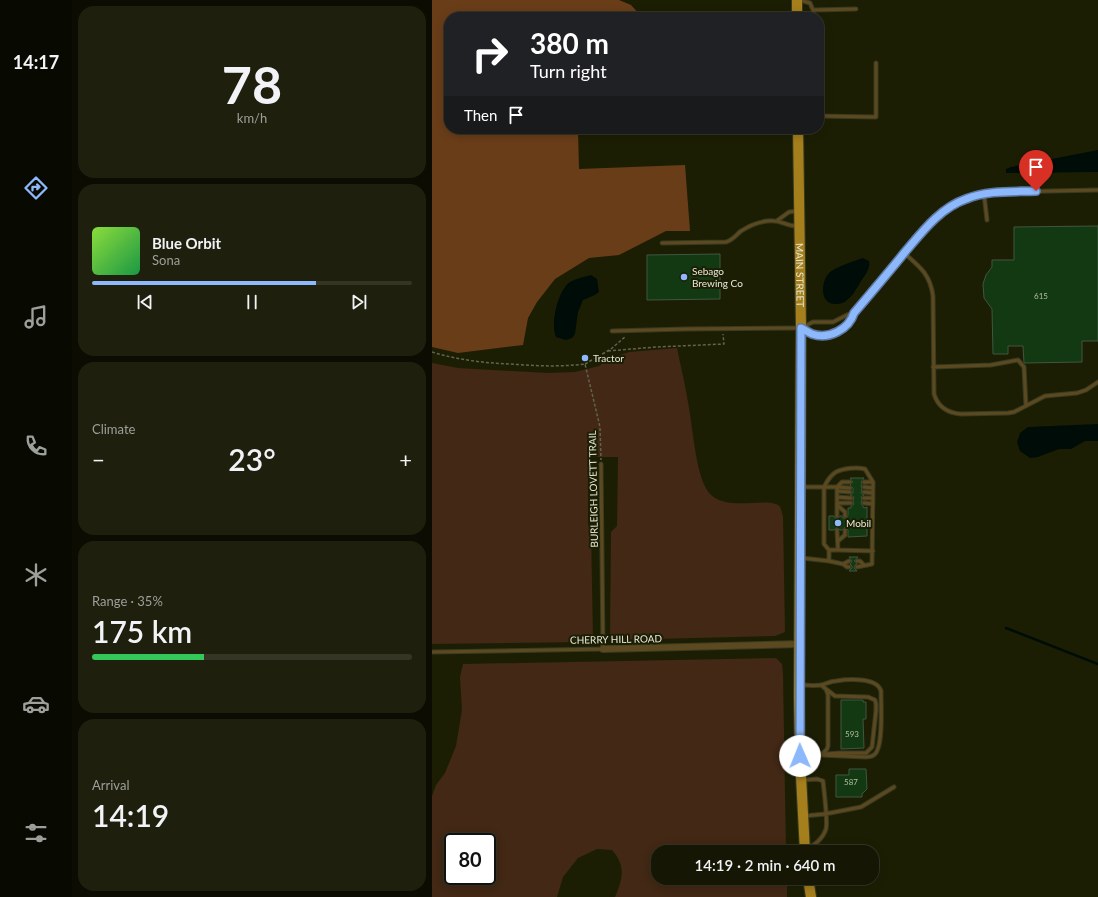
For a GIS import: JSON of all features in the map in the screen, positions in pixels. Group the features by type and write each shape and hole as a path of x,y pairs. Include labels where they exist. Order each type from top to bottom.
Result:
{"highway":[{"path":"797,12 798,0"},
{"name":"MAIN STREET","path":"798,134 801,328 799,685 800,756 805,845"},
{"path":"809,885 811,897"}],"street":[{"name":"CHERRY HILL ROAD","path":"603,649 800,644"}],"lane":[{"path":"798,0 810,3 813,10 856,9"},
{"path":"824,116 876,116 876,63"},
{"path":"801,328 813,335 824,336 837,333 847,326 852,321 854,313 922,232 945,210 965,199 984,194 1004,192 1098,190"},
{"path":"984,194 987,220"},
{"path":"662,243 726,242 735,238 741,231 758,223 778,220 790,212 798,211"},
{"path":"778,220 790,226 799,225"},
{"path":"904,253 924,272 930,283 933,296 934,387 936,398 942,407 950,412 961,414 1008,413 1014,412 1045,396 1077,393 1086,390 1098,382"},
{"path":"612,331 801,328 813,322 833,322 854,313"},
{"path":"933,367 991,365 1018,360 1024,367 1026,406"},
{"name":"BURLEIGH LOVETT TRAIL","path":"601,464 603,649"},
{"path":"829,561 828,550 824,544 824,487 828,479 836,472 858,467 865,469 873,482 872,564 864,564 858,561"},
{"path":"837,516 837,487 842,482 850,482"},
{"path":"864,482 873,482"},
{"path":"801,487 850,488"},
{"path":"864,487 873,488"},
{"path":"837,491 850,492"},
{"path":"864,492 873,493"},
{"path":"837,497 850,498"},
{"path":"864,498 873,498"},
{"path":"837,504 851,503"},
{"path":"864,503 873,504"},
{"path":"837,504 845,512 845,516"},
{"path":"837,530 838,550"},
{"path":"838,541 845,535 845,530"},
{"path":"828,550 873,551"},
{"path":"800,557 829,561 849,567"},
{"path":"843,564 849,561"},
{"path":"857,567 861,567 864,564"},
{"name":"CHERRY HILL ROAD","path":"432,652 603,649"},
{"path":"799,685 821,685 836,681 866,680 876,685 881,691 879,745 874,755 871,757 820,755"},
{"path":"800,756 839,753 866,753 871,749 873,744 876,711 876,704 874,700 868,697 835,696 821,685"},
{"path":"820,755 827,749 828,746 828,694 826,689"},
{"path":"801,780 817,779 824,781 826,829 821,838 814,845"},
{"path":"803,816 825,814 860,807 894,787"}],"path":[{"path":"432,352 452,358 485,363 548,366 585,364 608,351 622,340 627,335 628,330"},
{"path":"608,351 724,344 724,334"},
{"name":"BURLEIGH LOVETT TRAIL","path":"585,364 600,427 601,464"}],"shaded area":[{"path":"432,0 619,0 631,5 637,12 444,12 444,134 578,134 579,169 685,165 690,231 666,231 619,255 589,258 555,279 537,302 528,318 523,345 458,353 432,347"},
{"path":"1098,150 1098,172 1006,173 1006,169 1011,167"},
{"path":"863,258 869,261 869,267 851,296 845,302 840,304 827,301 824,297 823,287 829,273 840,266"},
{"path":"591,275 597,279 599,292 583,300 578,312 575,334 572,338 566,340 556,337 554,324 556,308 562,292 570,282"},
{"path":"677,348 688,400 698,466 705,487 710,494 718,500 738,503 768,503 775,504 780,507 783,516 785,632 775,636 616,640 610,637 611,532 617,526 618,457 588,457 588,524 591,531 593,638 590,642 432,644 432,363 458,368 548,373 575,372 599,366 610,358 629,352"},
{"path":"1098,424 1098,441 1085,441 1071,449 1059,449 1038,457 1030,458 1020,451 1017,442 1020,433 1028,427"},
{"path":"776,658 782,664 783,674 786,845 651,845 651,885 787,885 787,897 615,897 620,884 622,872 620,861 612,850 597,849 578,858 563,877 557,897 432,897 432,796 436,785 445,773 456,746 462,710 460,677 463,664"}],"building":[{"path":"1098,226 1098,341 1082,341 1082,362 1024,363 1023,346 1008,346 1008,354 993,354 992,309 984,298 983,284 986,275 992,267 992,260 1014,260 1014,227"},
{"name":"Sebago Brewing Co","path":"720,254 720,299 647,300 647,255"},
{"path":"850,478 864,478 861,482 861,493 864,495 861,497 861,503 864,508 867,507 867,536 848,537 848,530 845,527 842,530 837,527 834,530 829,530 829,516 834,516 837,519 842,516 846,519 848,515 848,508 851,508 854,504 854,497 850,495 853,493 853,488 850,485 853,482"},
{"path":"849,557 858,557 854,561 857,564 854,568 857,571 849,571 852,568 850,564 852,561"},
{"path":"841,700 863,700 863,702 866,702 866,719 863,719 864,748 841,749"},
{"path":"849,769 866,769 867,789 862,794 862,797 836,797 836,775 849,775"}],"waterway":[{"path":"1006,628 1098,664"}],"place":[{"name":"Sebago Brewing Co","path":"684,277"},
{"name":"Tractor","path":"585,358"},
{"name":"Mobil","path":"838,523"}],"route":[{"path":"800,756 801,328 813,335 824,336 837,333 847,326 852,321 854,313 888,271 922,232 945,210 965,199 974,196 989,193 1036,191"}]}
